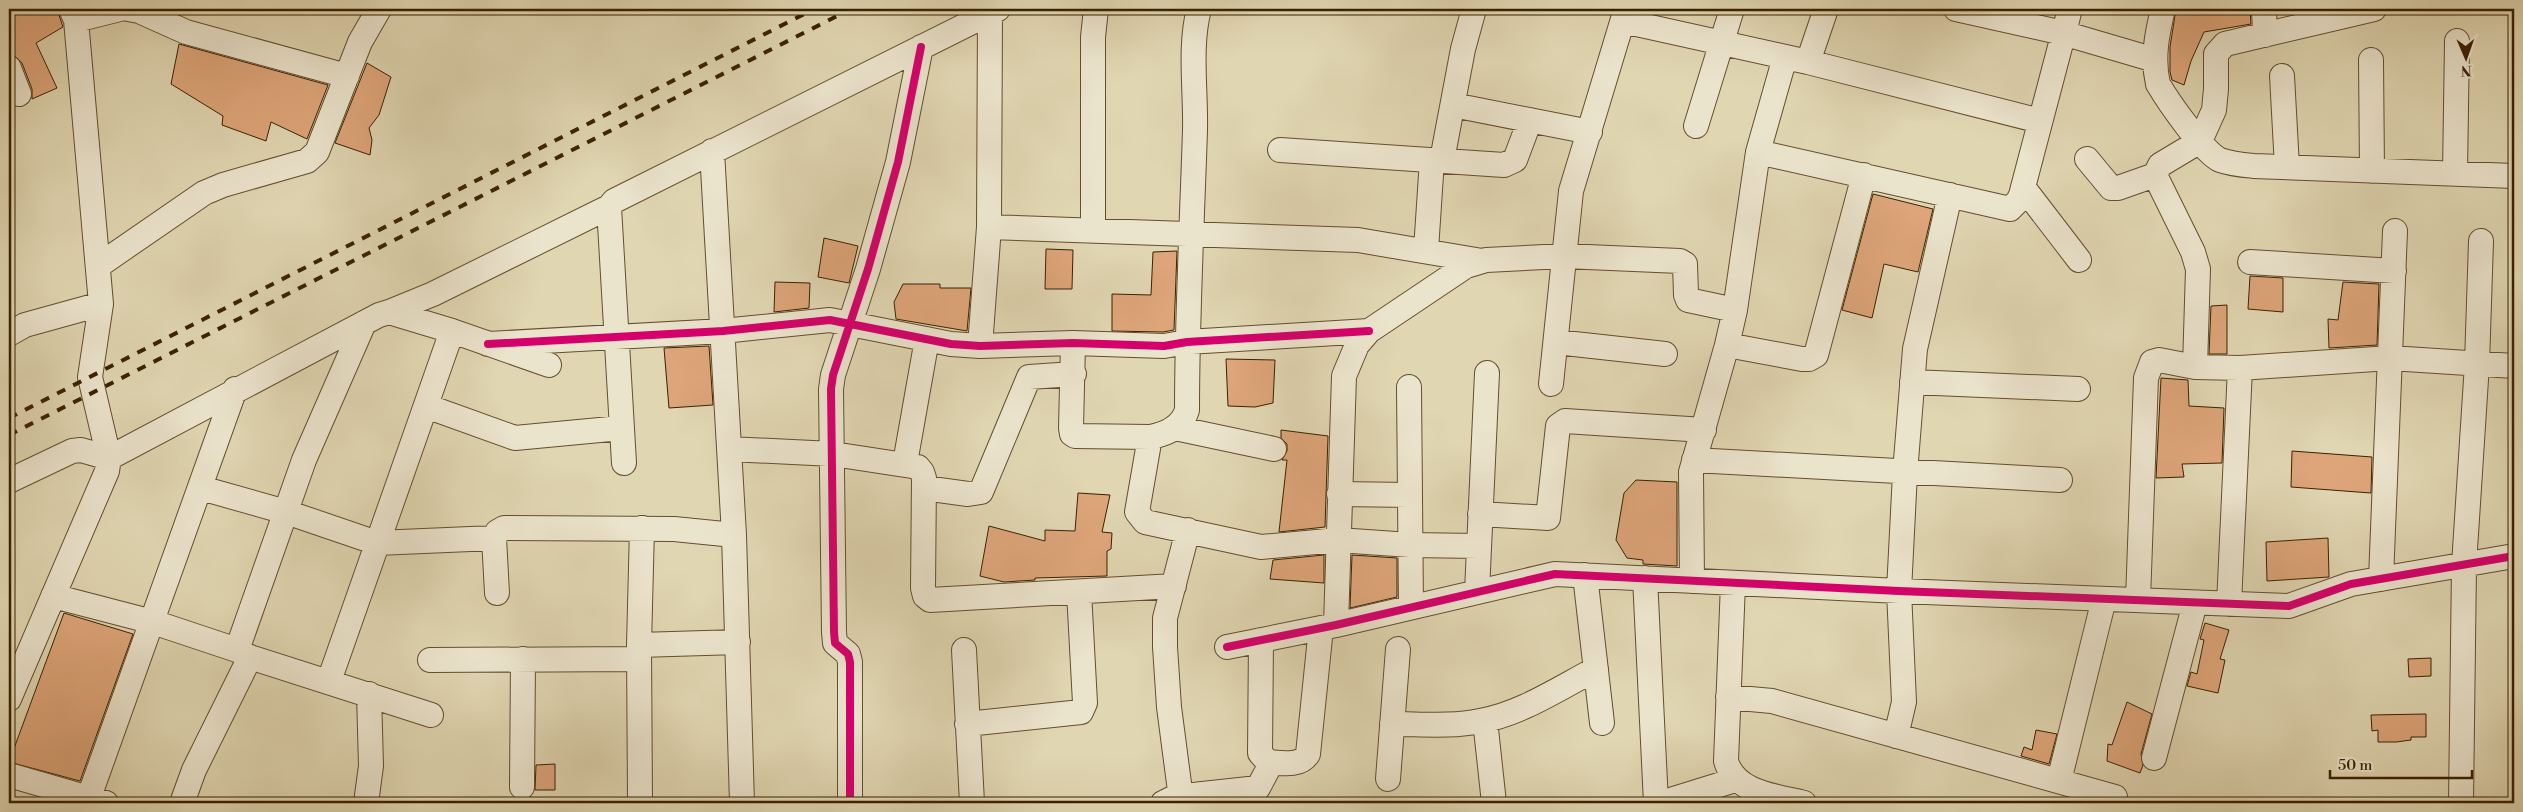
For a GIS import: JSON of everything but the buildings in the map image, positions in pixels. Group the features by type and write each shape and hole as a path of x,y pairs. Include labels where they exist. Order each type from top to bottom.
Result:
{"street":[{"path":"9,700 107,471 109,458 90,377 101,304 73,14 120,9"},
{"path":"128,9 139,11 186,32 347,76"},
{"path":"98,266 204,193 223,185 306,161 317,152 327,133 360,42 379,9"},
{"path":"1093,230 1093,37 1096,9"},
{"path":"1073,343 1072,434 1080,438 1150,437 1161,435 1176,428 1185,420 1188,410 1187,342 1192,234 1195,35 1199,9"},
{"path":"1426,250 1437,160 1453,105 1474,9"},
{"path":"1696,126 1732,9"},
{"path":"1808,62 1826,9"},
{"path":"1956,9 2063,33 2155,60"},
{"path":"1758,152 2010,209 2018,201 2023,187 2070,9"},
{"path":"2163,9 2156,41 2155,60 2158,84 2200,141 2218,159 2232,164 2514,176"},
{"path":"2264,9 2265,34"},
{"path":"2086,159 2111,188 2118,188 2155,175 2160,165 2200,141 2214,110 2216,54 2225,44 2374,9"},
{"path":"9,481 72,451 80,450 109,458 364,323 434,294 610,207 624,196 712,151 994,11 989,227 980,346"},
{"path":"1551,384 1571,191 1625,15 1722,43 1808,62 2040,121"},
{"path":"2454,173 2457,41"},
{"path":"850,803 850,662 848,654 835,643 834,632 833,375 868,269 898,162 921,47"},
{"path":"1692,581 1690,483 1694,460 1704,430 1735,310 1758,152 1785,57"},
{"path":"2371,60 2372,171"},
{"path":"9,68 19,94"},
{"path":"2282,76 2287,167"},
{"path":"1453,105 1590,132"},
{"path":"1280,150 1509,164 1515,160 1530,120"},
{"path":"712,151 734,535 742,803"},
{"path":"1727,345 1802,359 1809,359 1816,354 1864,175"},
{"path":"2155,175 2193,252 2198,269 2195,367"},
{"path":"2023,187 2079,260"},
{"path":"1896,736 1905,690 1899,591 1905,473 1915,349 1950,196"},
{"path":"610,207 624,463"},
{"path":"989,227 1358,240 1482,261"},
{"path":"2381,579 2395,231"},
{"path":"2461,803 2464,565 2477,364 2481,241"},
{"path":"1261,640 1259,746 1263,758 1268,762 1298,762 1304,760 1308,754 1328,626 1338,540 1344,376 1358,345 1369,331 1466,266 1482,261 1564,256 1680,261 1684,264 1688,300 1735,310"},
{"path":"2250,262 2394,271"},
{"path":"9,334 25,324 101,304"},
{"path":"389,312 452,331 549,365"},
{"path":"488,344 723,331 830,320 928,339 980,346 1073,343 1164,346 1187,342 1369,331"},
{"path":"182,803 194,770 244,653 286,512 304,460 364,323"},
{"path":"329,681 452,331"},
{"path":"905,463 928,339"},
{"path":"1556,342 1665,354"},
{"path":"2138,600 2146,378 2152,362 2158,360 2195,367 2240,368 2390,358 2514,366"},
{"path":"2229,604 2240,368"},
{"path":"1477,592 1487,373"},
{"path":"924,488 968,494 981,492 1029,377 1074,374"},
{"path":"1912,382 2078,388"},
{"path":"1409,388 1411,608"},
{"path":"9,775 97,800 153,622 235,390"},
{"path":"426,406 515,438 621,428"},
{"path":"1480,514 1548,518 1558,426 1565,421 1704,430"},
{"path":"1176,428 1274,449"},
{"path":"1150,437 1137,512 1140,518 1157,526 1188,530 1261,547 1338,540 1410,545 1479,546"},
{"path":"729,449 833,454 905,463 918,467 922,472 924,488 923,588 925,596 930,600 1174,586"},
{"path":"1694,460 2060,480"},
{"path":"201,488 286,512 378,543 494,538"},
{"path":"1339,494 1410,495"},
{"path":"496,593 494,538 497,532 512,526 674,529 734,535"},
{"path":"640,803 639,652 642,528"},
{"path":"1169,800 1180,790 1180,782 1169,707 1165,618 1188,530"},
{"path":"1228,647 1411,608 1555,574 1899,591 2289,606 2351,584 2514,556"},
{"path":"1584,575 1602,722"},
{"path":"1645,578 1656,803"},
{"path":"1733,583 1726,761 1729,772 1736,780 1756,791 1765,799 1804,803"},
{"path":"967,724 1081,712 1085,702 1079,592"},
{"path":"53,596 153,622 431,715"},
{"path":"2059,781 2104,599"},
{"path":"2154,758 2195,603"},
{"path":"430,660 523,659 639,652 738,642"},
{"path":"1388,779 1398,649"},
{"path":"964,650 972,803"},
{"path":"522,786 523,659"},
{"path":"1392,724 1485,720 1527,705 1596,670"},
{"path":"366,803 371,766 369,694"},
{"path":"1728,697 1772,701 2115,796"},
{"path":"1485,720 1494,803"},
{"path":"1169,800 1258,788 1267,771 1268,762"},
{"path":"1661,803 1736,780"}],"railway":[{"path":"9,418 814,9"},
{"path":"9,435 851,9"}],"cycle path":[{"path":"850,803 850,662 848,654 835,643 834,632 831,389 833,375 868,269 898,162 921,47"},
{"path":"488,344 723,331 830,320 951,344 980,346 1073,343 1164,346 1187,342 1369,331"},
{"path":"1227,647 1336,625 1555,574 1899,591 2289,606 2351,584 2514,556"}]}
